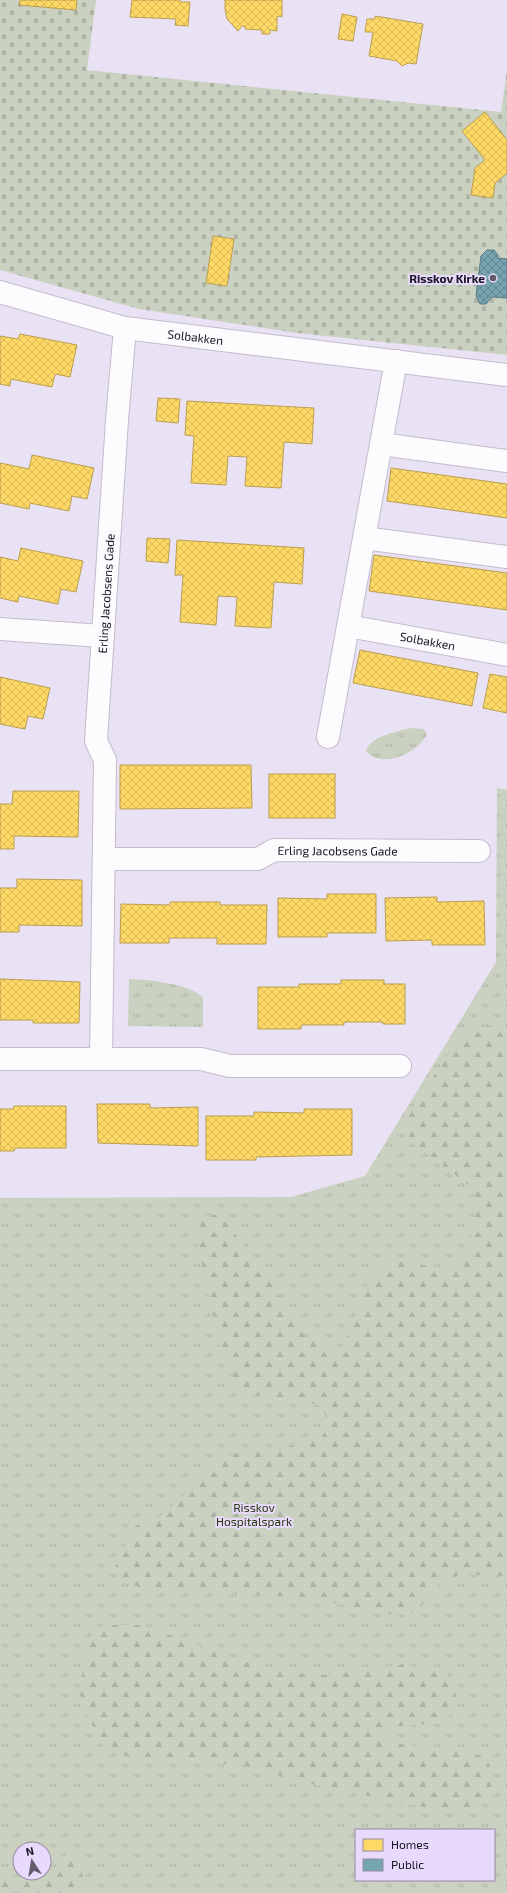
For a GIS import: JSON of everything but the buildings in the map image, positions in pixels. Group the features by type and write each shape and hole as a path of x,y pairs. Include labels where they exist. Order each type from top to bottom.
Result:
{"street":[{"name":"Solbakken","path":"0,292 125,328 507,375"},
{"name":"Erling Jacobsens Gade","path":"101,1059 105,760 96,741 117,420 125,328"},
{"path":"328,737 396,361"},
{"path":"381,444 507,460"},
{"path":"364,538 507,557"},
{"name":"Solbakken","path":"348,626 507,655"},
{"path":"0,629 102,636"},
{"name":"Erling Jacobsens Gade","path":"104,859 258,859 274,850 479,851"},
{"path":"0,1059 201,1059 230,1066 400,1066"}],"green space":[{"path":"0,0 96,0 87,70 501,112 507,70 507,355 297,333 139,309 0,270"},
{"path":"410,728 424,729 427,735 422,742 407,753 399,757 381,759 373,757 366,751 378,738"},
{"name":"Risskov Hospitalspark","path":"497,788 507,790 507,1893 0,1893 0,1198 291,1197 365,1176 496,962"},
{"path":"129,979 168,983 196,992 203,997 203,1027 128,1026"},
{"path":"495,1025 507,1029 507,1576 460,1574 431,1590 419,1610 405,1615 390,1614 304,1597 175,1590 149,1591 121,1580 115,1567 135,1526 155,1521 197,1483 216,1462 243,1450 286,1447 320,1439 327,1426 325,1414 319,1405 277,1397 254,1395 240,1386 222,1355 193,1224 202,1216 216,1215 225,1221 264,1271 305,1337 332,1350 343,1347 373,1272 388,1263 408,1261 439,1269 454,1268 471,1245 475,1207 474,1189 411,1142 408,1130 409,1113 464,1031"},
{"path":"103,1625 142,1625 272,1671 326,1675 404,1664 438,1671 454,1679 457,1708 441,1723 389,1727 386,1732 386,1742 471,1753 485,1757 491,1768 493,1782 490,1791 468,1809 452,1813 307,1783 242,1765 132,1758 105,1749 90,1721 79,1692 86,1652 92,1634"},
{"path":"68,1851 78,1855 84,1883 79,1893 0,1893 0,1878 12,1878 12,1881 52,1881 53,1873"}],"place":[{"name":"Risskov Kirke","path":"493,278"}]}
